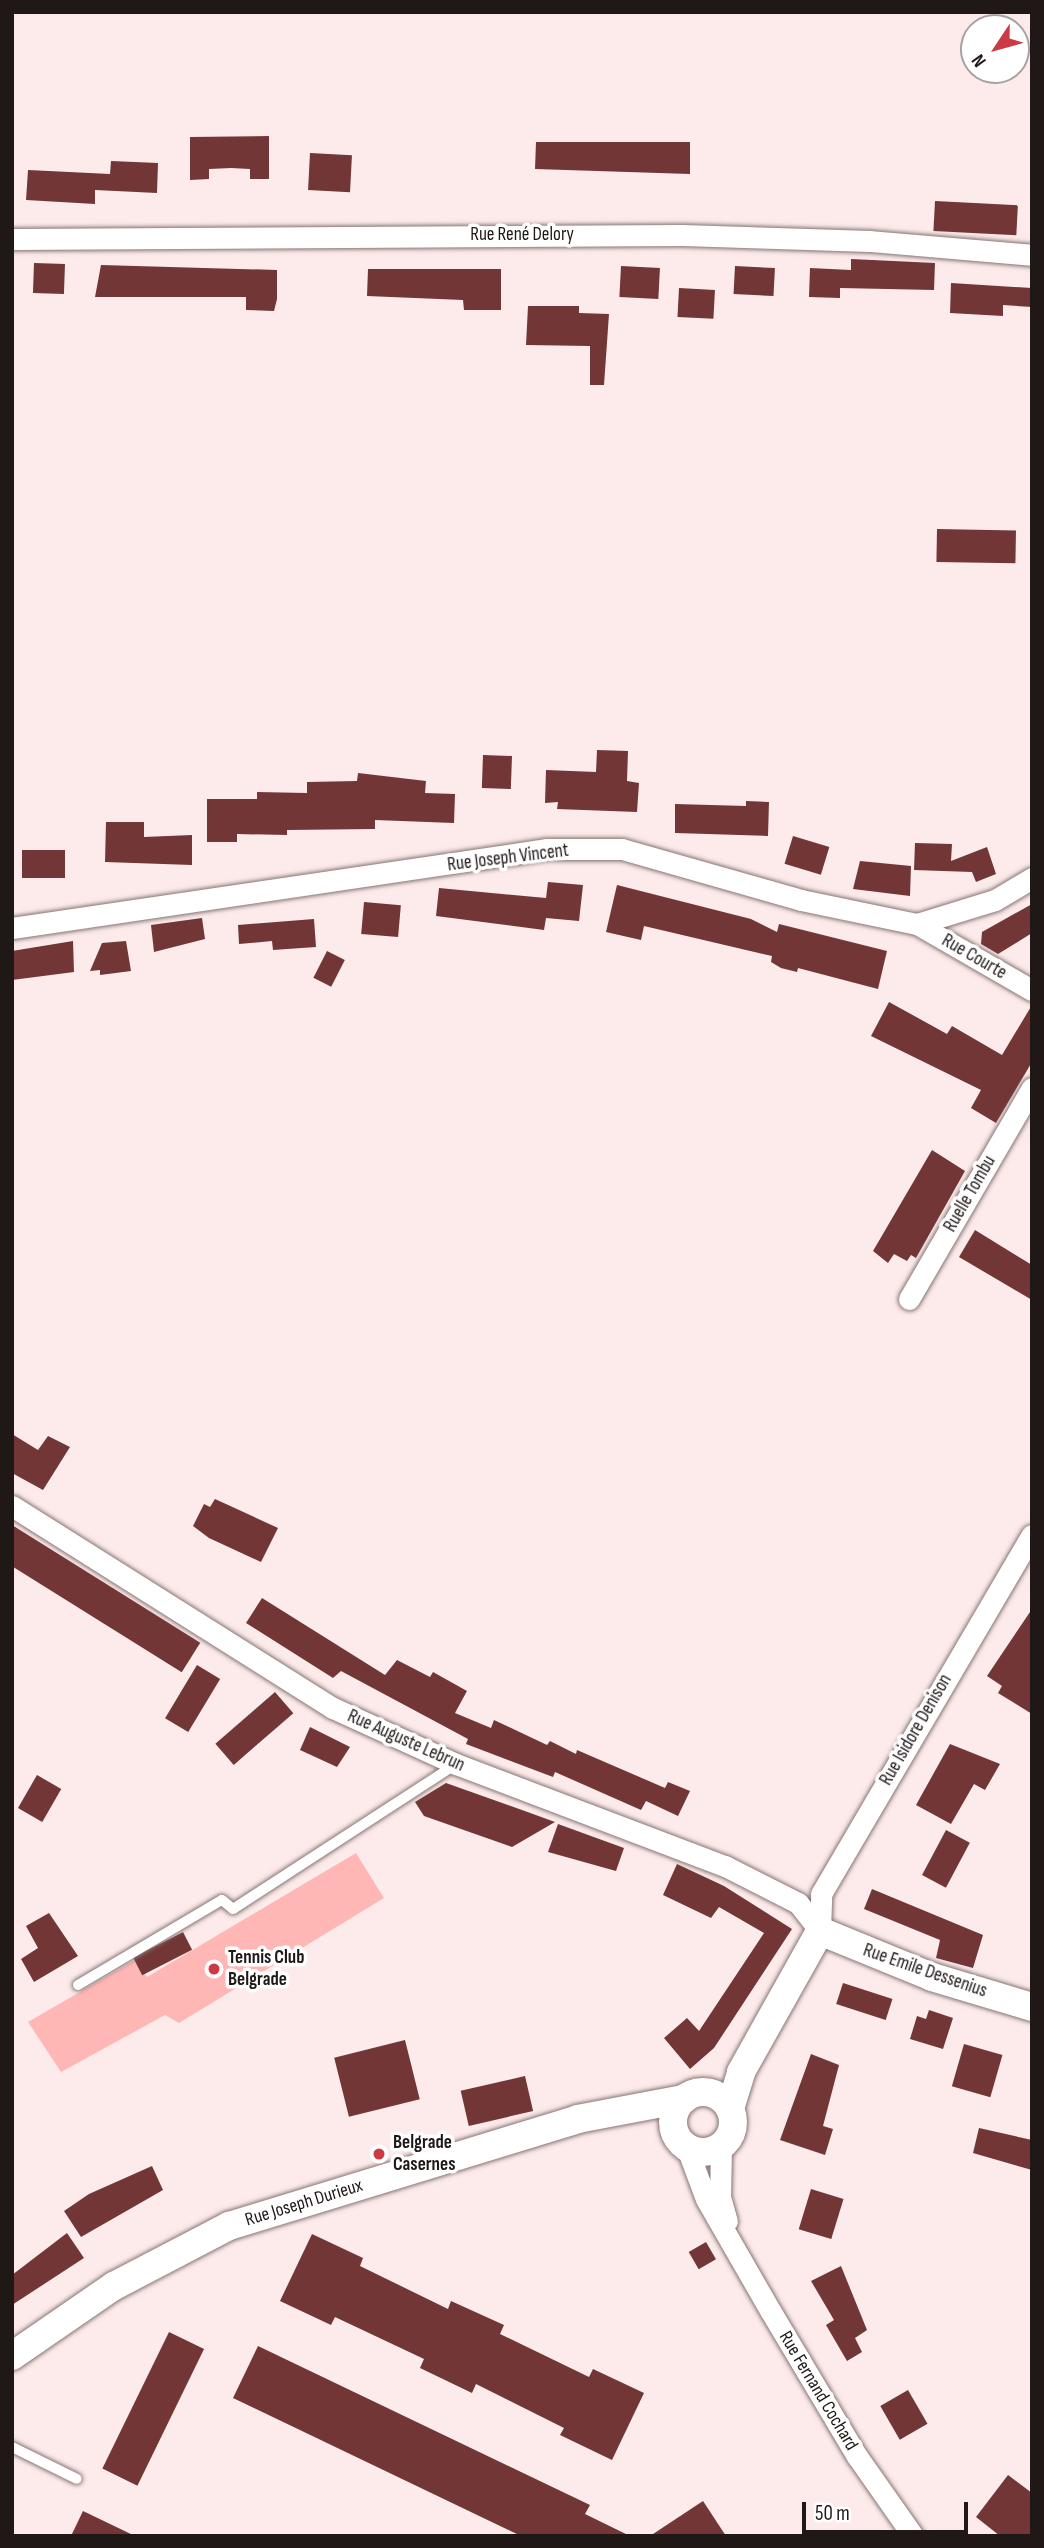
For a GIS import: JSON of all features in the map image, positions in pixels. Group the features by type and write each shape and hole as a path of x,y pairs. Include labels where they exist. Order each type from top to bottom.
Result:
{"street":[{"name":"Rue René Delory","path":"12,239 682,235 870,241 1032,255"},
{"name":"Rue Joseph Vincent","path":"12,928 547,849 622,849 801,900 917,924 995,900 1032,878"},
{"name":"Rue Courte","path":"917,924 1032,990"},
{"name":"Ruelle Tombu","path":"909,1299 1032,1088"},
{"name":"Rue Auguste Lebrun","path":"12,1506 333,1708 456,1764 725,1866 797,1903 820,1931"},
{"name":"Rue Isidore Denison","path":"820,1931 821,1894 1032,1535"},
{"name":"Rue Emile Dessenius","path":"820,1931 932,1977 1032,2007"},
{"name":"Rue Joseph Durieux","path":"12,2356 114,2286 229,2226 623,2109 708,2100 740,2072 820,1931"},
{"path":"623,2109 680,2138 701,2152 721,2147 732,2130 708,2100 674,2112 680,2138"},
{"name":"Rue Fernand Cochard","path":"680,2138 706,2199 733,2240 857,2456 912,2536"},
{"name":"Rue Fernand Cochard","path":"721,2147 720,2197 733,2240"}],"lane":[{"path":"78,1985 222,1900 233,1909 456,1764"},
{"path":"12,2447 77,2479"}],"shaded area":[{"name":"Tennis Club Belgrade","path":"356,1853 384,1898 179,2023 165,2015 61,2072 28,2022 135,1960 147,1977"}],"building":[{"path":"269,136 269,179 250,179 250,169 231,168 209,169 209,179 190,180 190,137"},
{"path":"536,142 690,142 690,174 535,169"},
{"path":"310,153 352,155 350,192 308,190"},
{"path":"111,161 158,163 157,193 95,190 95,204 26,200 28,170 110,174"},
{"path":"935,201 1018,205 1016,235 933,231"},
{"path":"851,259 935,263 934,290 840,288 840,298 809,297 810,268 851,270"},
{"path":"34,263 65,264 64,294 33,293"},
{"path":"101,265 277,270 277,299 274,311 246,310 246,297 95,297"},
{"path":"621,266 660,268 658,299 619,297"},
{"path":"735,266 775,268 773,296 734,294"},
{"path":"368,269 501,269 501,310 464,310 463,300 367,296"},
{"path":"951,283 1032,288 1032,307 1003,305 1003,316 950,313"},
{"path":"679,288 715,290 713,319 677,317"},
{"path":"528,306 579,306 579,313 609,314 604,385 590,385 590,346 526,345"},
{"path":"937,529 1016,530 1015,563 936,562"},
{"path":"597,750 628,751 627,781 639,783 637,812 557,809 558,802 545,803 546,770 596,772"},
{"path":"483,755 512,756 511,789 482,788"},
{"path":"358,773 426,781 425,793 455,794 454,823 375,820 375,829 287,830 287,835 237,834 237,842 207,842 207,799 257,799 257,792 307,793 307,782 357,781"},
{"path":"746,801 769,802 768,836 675,833 675,804 746,806"},
{"path":"106,822 144,822 144,837 192,835 192,865 105,862"},
{"path":"793,836 829,847 821,875 785,864"},
{"path":"915,843 952,844 951,861 987,847 996,874 976,882 972,872 914,870"},
{"path":"22,850 65,850 65,878 22,878"},
{"path":"860,861 911,866 910,896 853,889"},
{"path":"548,882 583,885 579,921 546,918 544,930 436,916 439,888 546,898"},
{"path":"617,885 751,919 777,932 779,924 887,951 878,989 798,968 797,972 781,968 771,962 772,956 644,926 641,940 606,932"},
{"path":"364,902 401,905 398,937 361,934"},
{"path":"1032,904 1032,933 998,954 981,944 982,932"},
{"path":"202,918 205,939 154,952 151,925"},
{"path":"314,919 316,947 273,950 272,941 239,944 238,925"},
{"path":"73,941 74,972 12,980 12,951"},
{"path":"126,941 131,971 100,975 100,970 90,971 102,943"},
{"path":"327,951 345,960 331,987 313,978"},
{"path":"889,1002 947,1034 952,1026 1002,1055 1032,1005 1032,1062 996,1123 971,1108 981,1090 871,1036"},
{"path":"932,1150 965,1171 916,1258 911,1255 907,1261 894,1254 888,1263 873,1251"},
{"path":"975,1230 1032,1265 1032,1300 959,1257"},
{"path":"12,1434 38,1450 48,1436 70,1447 43,1490 12,1473"},
{"path":"215,1499 278,1528 261,1562 209,1538 193,1526 204,1504 210,1507"},
{"path":"12,1525 200,1643 182,1672 12,1566"},
{"path":"262,1598 385,1675 397,1660 430,1677 433,1672 467,1691 455,1713 491,1728 494,1720 547,1745 550,1741 576,1754 577,1750 665,1788 668,1782 690,1791 678,1816 646,1801 641,1810 555,1772 553,1777 466,1744 468,1739 341,1671 333,1678 246,1623"},
{"path":"1032,1609 1032,1714 998,1693 1002,1686 987,1676"},
{"path":"197,1665 220,1679 188,1732 165,1718"},
{"path":"275,1692 293,1713 234,1765 215,1744"},
{"path":"310,1727 350,1747 337,1767 300,1750"},
{"path":"950,1744 1000,1764 985,1790 974,1784 951,1824 916,1805"},
{"path":"37,1775 61,1789 42,1822 18,1808"},
{"path":"446,1783 555,1822 512,1847 424,1816 415,1802"},
{"path":"558,1824 624,1848 616,1871 548,1852"},
{"path":"946,1830 970,1843 946,1888 922,1875"},
{"path":"677,1864 724,1886 792,1929 714,2048 690,2069 664,2038 687,2018 699,2031 764,1933 719,1907 711,1918 663,1895"},
{"path":"872,1889 983,1935 973,1968 936,1958 940,1940 864,1909"},
{"path":"49,1913 78,1956 34,1982 21,1959 38,1948 26,1926"},
{"name":"Tennis Club Belgrade","path":"183,1932 192,1950 142,1975 133,1957"},
{"path":"843,1983 892,1999 886,2020 836,2004"},
{"path":"929,2010 953,2018 943,2049 910,2039 917,2016 926,2019"},
{"path":"405,2040 420,2099 349,2117 334,2058"},
{"path":"964,2044 1002,2055 990,2097 952,2086"},
{"path":"811,2054 839,2065 823,2126 833,2129 825,2155 780,2140"},
{"path":"525,2076 533,2111 469,2126 461,2091"},
{"path":"979,2128 1032,2140 1032,2170 973,2153"},
{"path":"152,2166 163,2190 81,2237 64,2211 89,2194"},
{"path":"811,2189 844,2199 831,2239 799,2229"},
{"path":"67,2233 84,2258 12,2305 12,2275"},
{"path":"312,2234 363,2258 360,2266 448,2309 451,2301 504,2325 500,2334 589,2377 593,2369 644,2393 612,2460 560,2435 564,2428 476,2384 472,2393 420,2368 424,2359 335,2317 331,2325 280,2301"},
{"path":"706,2242 716,2259 699,2269 689,2252"},
{"path":"841,2266 867,2330 855,2338 862,2352 847,2361 826,2325 834,2320 811,2281"},
{"path":"169,2332 204,2349 137,2486 102,2469"},
{"path":"258,2346 590,2505 585,2514 630,2536 521,2536 233,2398"},
{"path":"908,2390 928,2424 900,2440 880,2406"},
{"path":"1008,2475 1032,2493 1032,2536 1000,2536 976,2517"},
{"path":"703,2501 726,2536 650,2536"},
{"path":"83,2511 135,2536 71,2536"}],"place":[{"name":"Tennis Club Belgrade","path":"214,1969"},
{"name":"Belgrade Casernes","path":"379,2154"}]}
